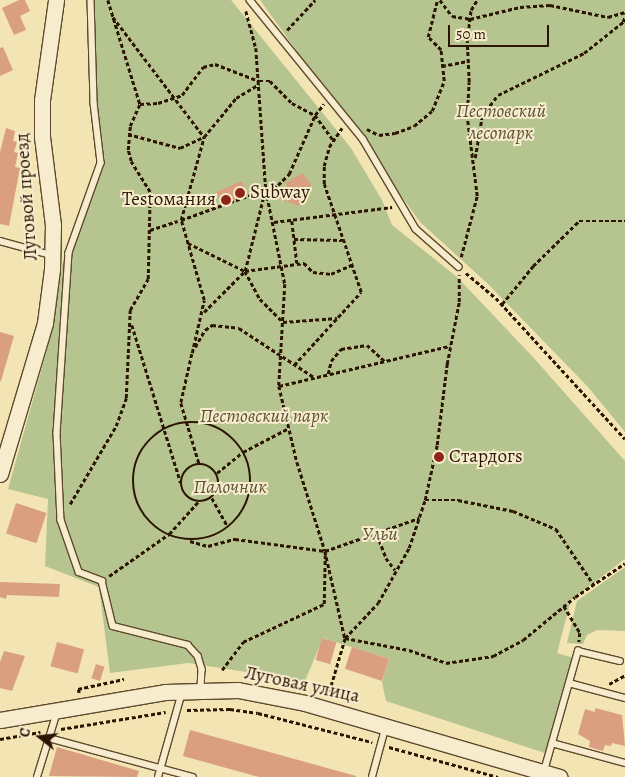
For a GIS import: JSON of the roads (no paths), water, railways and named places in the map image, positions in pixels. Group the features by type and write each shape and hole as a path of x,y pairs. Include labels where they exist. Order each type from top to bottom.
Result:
{"street":[{"name":"Луговой проезд","path":"0,474 45,323 53,256 42,100 56,0"},
{"name":"Луговая улица","path":"0,720 183,691 238,690 275,695 560,777"}],"lane":[{"path":"91,0 94,103 101,163 69,253 57,433 61,520 79,572 102,581 112,626 188,645 198,656 202,669 201,690"},
{"path":"250,0 348,121 416,229 459,267"},
{"path":"0,241 53,256"},
{"path":"544,772 578,651 620,661"},
{"path":"569,683 625,698"},
{"path":"158,777 183,691"},
{"path":"37,777 57,710"},
{"path":"372,777 386,726"},
{"path":"49,738 193,777"},
{"path":"552,743 625,763"}],"place":[{"name":"Subway","path":"240,193"},
{"name":"Testoмания","path":"226,200"},
{"name":"Стардогs","path":"439,457"}],"park label":[{"name":"Пестовский лесопарк","path":"501,123"},
{"name":"Пестовский парк","path":"264,417"},
{"name":"Палочник","path":"230,488"},
{"name":"Ульи","path":"380,535"}]}
